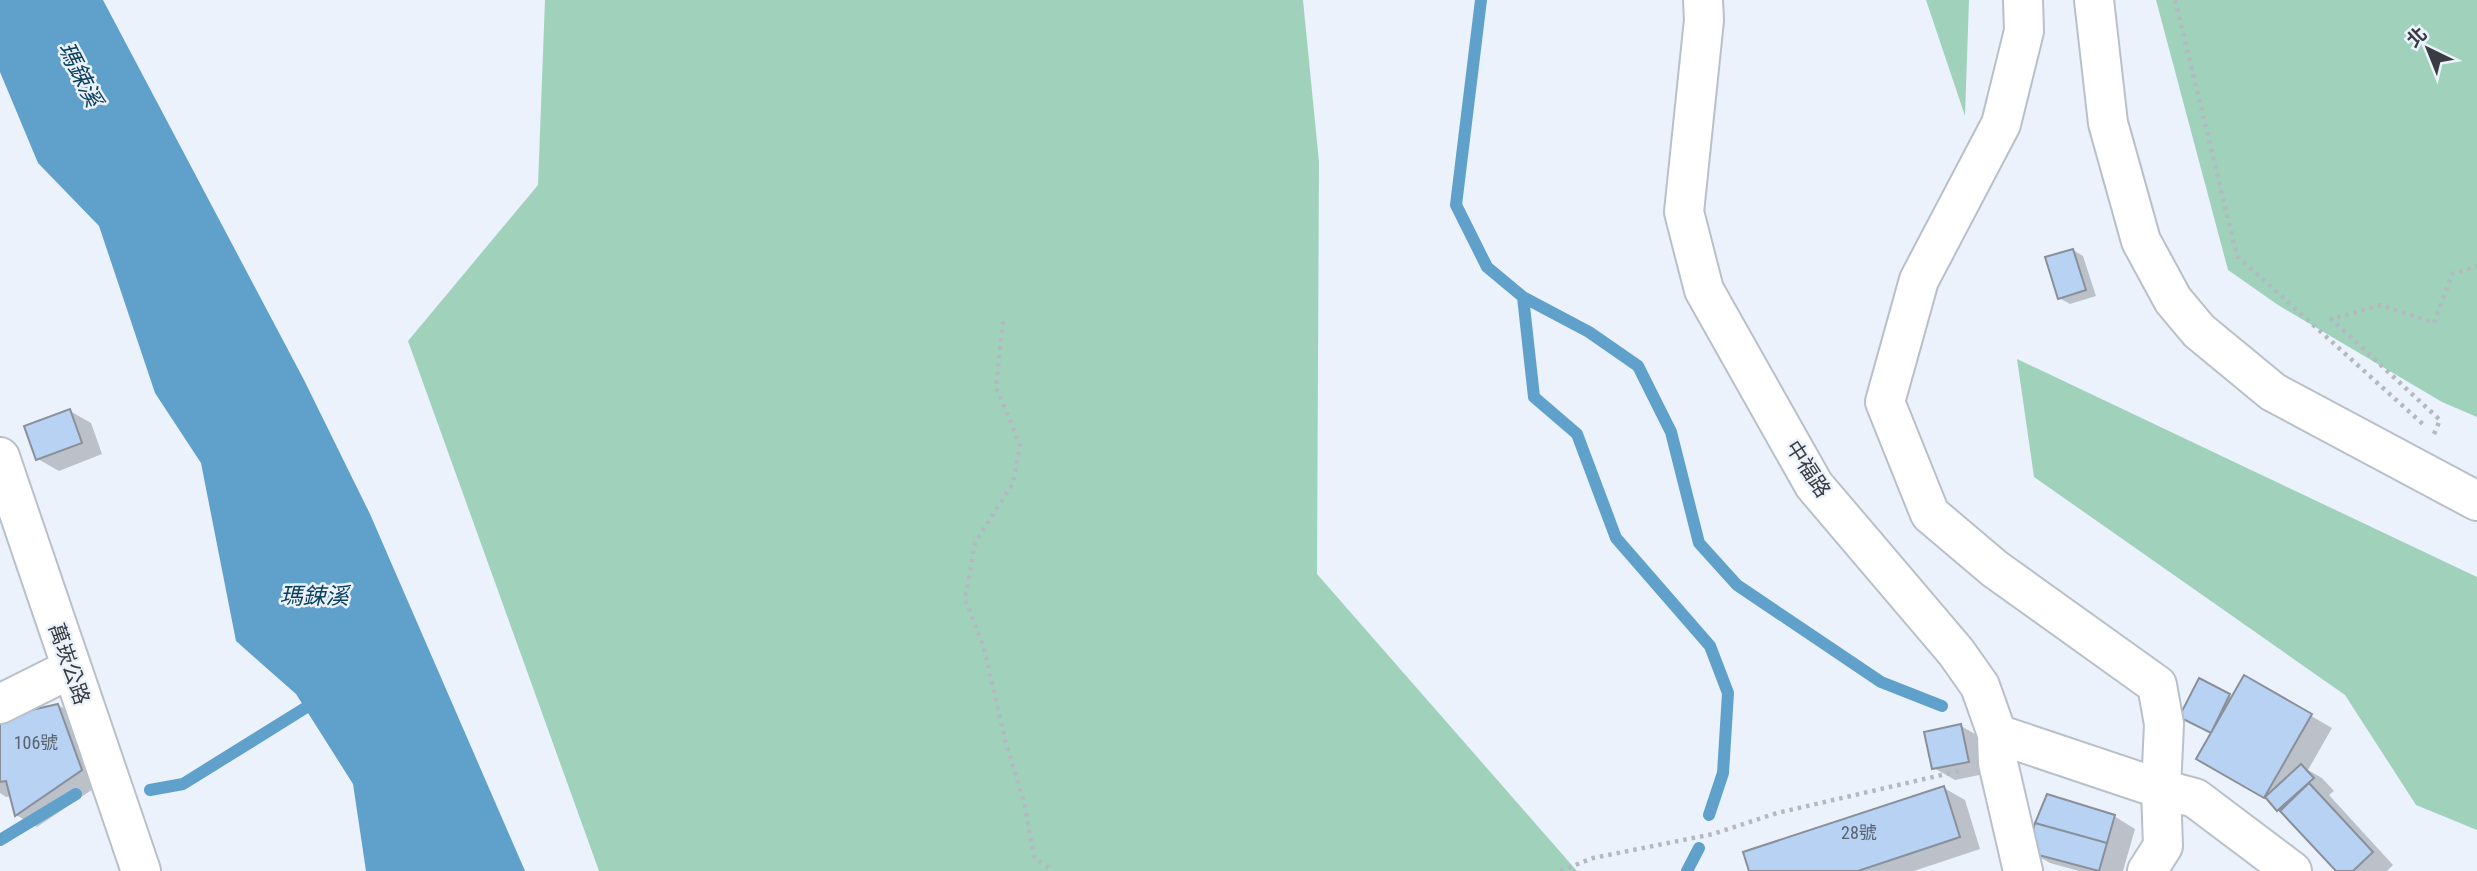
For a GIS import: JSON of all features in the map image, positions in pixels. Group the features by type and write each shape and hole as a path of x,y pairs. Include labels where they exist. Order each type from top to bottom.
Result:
{"street":[{"name":"中福路","path":"1703,0 1704,20 1684,212 1704,290 1814,485 1956,652 1980,686 1998,748 2023,871"},
{"path":"2022,0 2024,31 2001,124 1920,280 1885,402 1930,514 1995,569 2157,685 2164,724 2161,789 2163,846 2147,871"},
{"path":"2094,0 2108,123 2141,241 2173,300 2199,331 2273,392 2477,501"},
{"name":"萬崁公路","path":"0,457 141,871"},
{"path":"0,704 70,669"},
{"path":"1998,748 2195,798 2292,871"}],"path":[{"path":"2175,0 2237,256 2434,434 2440,419 2331,319 2381,304 2434,323 2452,274 2477,265"},
{"path":"1003,321 996,387 1020,445 1013,483 975,544 965,599 984,648 1006,744 1024,802 1034,857 1052,871"},
{"path":"1560,871 1593,858 1713,834 1998,748"}],"green space":[{"path":"545,0 1303,0 1319,162 1317,574 1577,871 599,871 408,341 538,185"},
{"path":"1926,0 1969,0 1965,116"},
{"path":"2156,0 2477,0 2477,417 2442,402 2278,305 2228,270"},
{"path":"2017,359 2477,577 2477,830 2416,805 2345,695 2034,477"}],"water":[{"name":"瑪鋉溪","path":"0,0 103,0 304,380 370,514 525,871 366,871 353,784 296,694 236,641 201,463 155,393 99,226 38,163 0,72"}],"building":[{"path":"2073,249 2086,290 2058,299 2045,257"},
{"path":"70,409 82,443 36,460 24,426"},
{"path":"2244,675 2312,714 2264,798 2196,759"},
{"path":"2199,678 2230,694 2211,733 2179,717"},
{"path":"58,704 82,770 15,816 6,781 0,782 0,717"},
{"path":"1961,724 1969,762 1932,769 1924,732"},
{"path":"2301,764 2314,778 2277,811 2265,797"},
{"path":"2309,783 2373,852 2353,871 2336,871 2280,811"},
{"path":"1944,786 1960,837 1858,871 1749,871 1743,852"},
{"path":"2047,794 2115,815 2107,843 2035,823"},
{"path":"2035,823 2107,843 2099,871 2027,852"}],"waterway":[{"path":"1481,0 1456,205 1487,267 1523,297 1589,332 1638,366 1671,432 1699,543 1737,585 1881,682 1942,706"},
{"path":"1523,297 1534,397 1577,434 1616,538 1710,646 1728,693 1723,773 1709,815"},
{"path":"150,790 183,784 318,700"},
{"path":"0,840 76,794"},
{"path":"1687,871 1699,848"}]}
